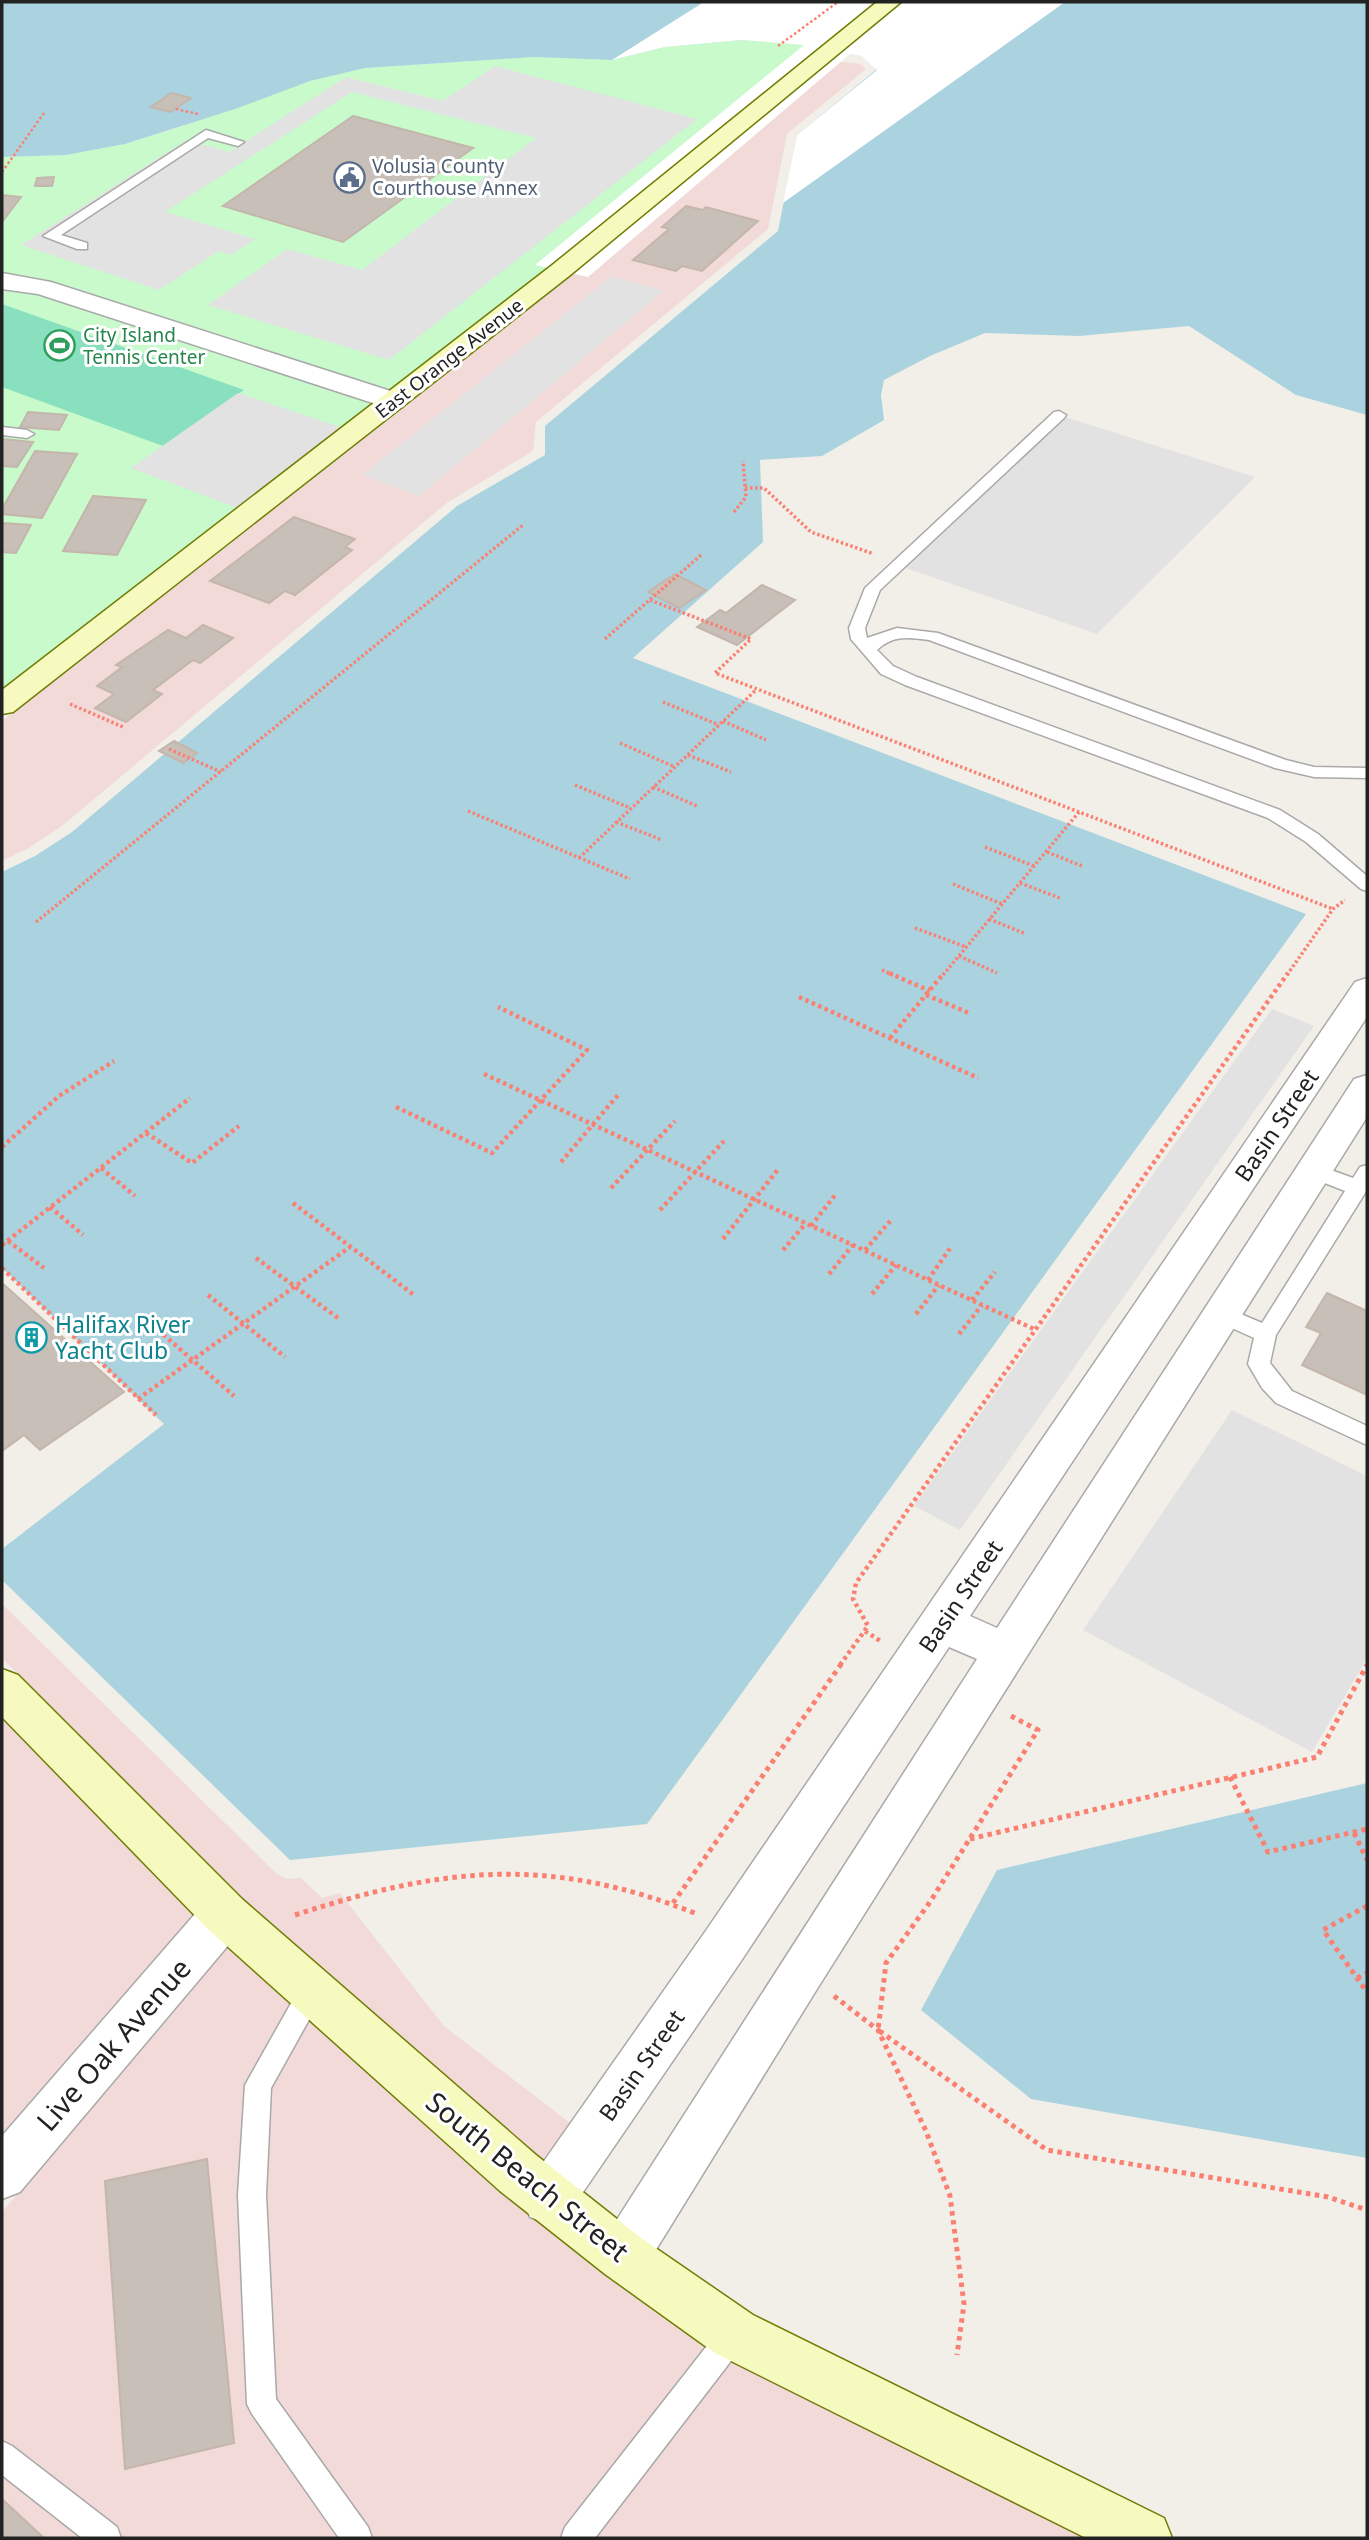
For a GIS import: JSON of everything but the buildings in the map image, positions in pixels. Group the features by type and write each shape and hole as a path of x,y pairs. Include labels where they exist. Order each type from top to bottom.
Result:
{"street":[{"name":"East Orange Avenue","path":"2,705 560,271 890,2"},
{"path":"2,281 42,287 394,401"},
{"name":"Basin Street","path":"548,2199 722,1948 1367,990"},
{"path":"623,2256 740,2067 1367,1088"},
{"path":"1259,1150 1314,1171"},
{"path":"1170,1283 1224,1311"},
{"path":"941,1623 1005,1652"},
{"name":"South Beach Street","path":"2,1688 225,1914 548,2199 623,2256 734,2334 1144,2538"},
{"name":"Live Oak Avenue","path":"2,2174 225,1914"}],"lane":[{"path":"82,246 50,236 206,134 238,142"},
{"path":"1059,415 873,587 857,628 859,639 887,670 911,681 1274,814 1312,838 1367,885"},
{"path":"2,431 27,434"},
{"path":"868,650 881,638 893,634 905,632 932,636 1281,764 1314,772 1367,773"},
{"path":"1314,1171 1362,1180 1266,1334 1259,1364 1284,1397 1367,1436"},
{"path":"1224,1311 1266,1334"},
{"path":"312,1991 258,2085 252,2195 262,2404 357,2538"},
{"path":"576,2538 734,2334"},
{"path":"2,2456 106,2538"}],"path":[{"path":"778,46 838,2"},
{"path":"2,172 44,113"},
{"path":"734,512 746,497 743,461"},
{"path":"745,488 764,488 811,532 899,563"},
{"path":"36,922 523,525"},
{"path":"605,639 701,555"},
{"path":"650,600 751,639 715,673 1334,909 856,1583 853,1600 868,1626 673,1903"},
{"path":"579,858 756,690"},
{"path":"663,702 766,740"},
{"path":"69,704 123,727"},
{"path":"620,743 675,766"},
{"path":"169,749 221,772"},
{"path":"688,755 731,772"},
{"path":"575,785 631,808"},
{"path":"653,788 698,806"},
{"path":"468,811 630,879"},
{"path":"890,1038 1079,812"},
{"path":"616,822 662,841"},
{"path":"985,847 1034,866"},
{"path":"1047,852 1082,866"},
{"path":"1020,883 1060,898"},
{"path":"953,884 1003,904"},
{"path":"989,919 1026,934"},
{"path":"915,928 966,947"},
{"path":"959,956 997,973"},
{"path":"883,970 969,1013"},
{"path":"799,997 978,1077"},
{"path":"396,1107 492,1153 587,1050 498,1007"},
{"path":"2,1147 59,1096 114,1061"},
{"path":"484,1074 1036,1330"},
{"path":"561,1162 618,1095"},
{"path":"2,1245 190,1098"},
{"path":"611,1188 675,1121"},
{"path":"146,1133 192,1163 239,1126"},
{"path":"660,1210 724,1141"},
{"path":"101,1168 135,1196"},
{"path":"723,1239 779,1168"},
{"path":"783,1251 836,1194"},
{"path":"293,1203 414,1295"},
{"path":"50,1207 83,1235"},
{"path":"865,1250 891,1220"},
{"path":"8,1241 44,1268"},
{"path":"829,1274 853,1245"},
{"path":"138,1399 349,1247"},
{"path":"928,1280 951,1247"},
{"path":"256,1258 338,1318"},
{"path":"872,1294 896,1265"},
{"path":"2,1268 156,1415"},
{"path":"972,1300 995,1272"},
{"path":"916,1314 939,1285"},
{"path":"208,1295 285,1357"},
{"path":"959,1334 982,1305"},
{"path":"158,1330 234,1396"},
{"path":"969,1839 1317,1757 1367,1665"},
{"path":"957,2355 964,2304 950,2196 926,2131 878,2030 886,1963 1038,1730 1002,1711"},
{"path":"1230,1777 1268,1852 1367,1829"},
{"path":"1354,1833 1367,1860"},
{"path":"295,1915 400,1884 452,1876 510,1873 565,1878 626,1889 673,1903 703,1917"},
{"path":"1367,1906 1323,1930 1367,1992"},
{"path":"1357,1978 1367,1973"},
{"path":"822,1987 1047,2150 1328,2197 1367,2210"}],"shaded area":[{"path":"832,61 860,64 866,69 787,134 768,229 536,422 533,451 448,502 62,826 27,849 2,861 2,721 400,411"},
{"path":"495,66 697,119 389,360 208,305 287,249 362,270 536,138 352,92 165,212 255,239 231,255 219,251 159,290 21,245 187,140 229,152 346,77 443,101"},
{"path":"612,276 664,291 419,496 362,475"},
{"path":"238,393 355,432 251,513 131,468"},
{"path":"1059,415 1255,477 1097,634 897,565"},
{"path":"1272,1009 1314,1026 960,1530 914,1506"},
{"path":"1232,1410 1367,1476 1367,1658 1312,1752 1083,1630"},
{"path":"2,1604 277,1874 287,1879 301,1878 322,1898 340,1893 444,2026 570,2123 542,2161 241,1898 2,1658"},
{"path":"2,1719 194,1915 2,2137"},
{"path":"227,1947 514,2204 631,2293 723,2357 1085,2538 2,2538 2,2212"}],"green space":[{"path":"742,40 801,44 826,49 150,592 2,705 2,157 66,155 125,144 310,81 365,68 535,57 612,60 665,47"},
{"name":"City Island Tennis Center","path":"2,304 244,390 163,446 2,387"}],"water":[{"path":"2,2 1367,2 1367,415 1296,395 1189,326 1079,336 985,333 930,356 884,380 881,395 884,420 822,456 760,460 763,542 633,658 1306,914 647,1824 290,1860 2,1580 2,1549 164,1424 2,1268 2,872 35,856 72,832 457,506 545,455 545,426 778,231 797,135 877,69 861,56 801,44 742,40 665,47 612,60 535,57 365,68 310,81 235,109 125,144 66,155 2,157"},
{"path":"1367,1783 1367,2158 1031,2099 921,2010 997,1870"}],"pier":[{"path":"704,2 1065,2 783,203 797,135 877,70 861,56 850,54 588,277 535,265 804,45 742,40 665,47 612,60"}],"place":[{"name":"Volusia County Courthouse Annex","path":"349,177"},
{"name":"City Island Tennis Center","path":"60,346"},
{"name":"Halifax River Yacht Club","path":"32,1337"}]}
